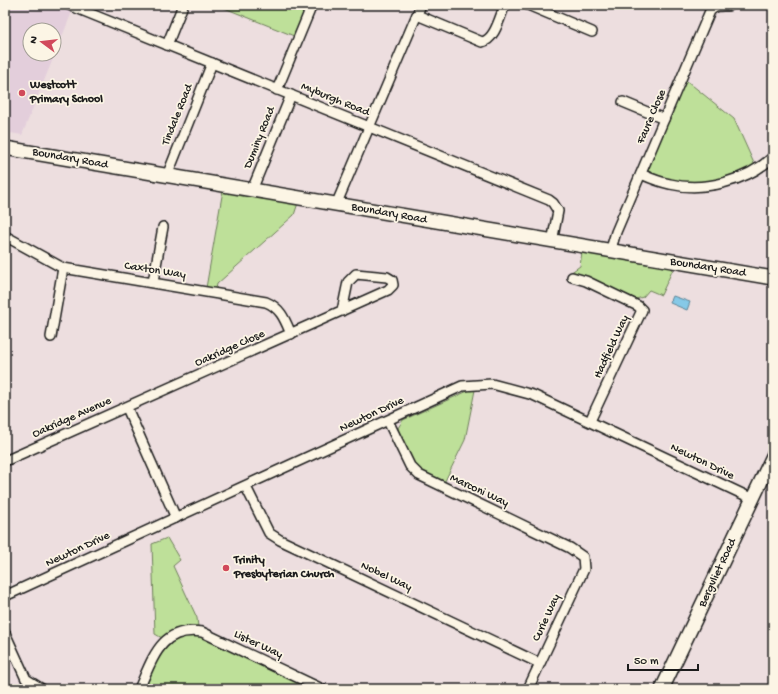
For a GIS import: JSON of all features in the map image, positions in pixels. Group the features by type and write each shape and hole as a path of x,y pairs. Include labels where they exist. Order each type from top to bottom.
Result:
{"street":[{"path":"167,45 183,5"},
{"path":"277,90 312,5"},
{"path":"336,205 421,5"},
{"path":"417,15 482,42 486,42 493,34 505,5"},
{"path":"528,5 592,32"},
{"name":"Myburgh Road","path":"74,6 553,203 558,211 558,216 552,242"},
{"name":"Faure Close","path":"610,252 616,232 640,174 710,11 714,7 728,6"},
{"name":"Tindale Road","path":"167,176 212,63"},
{"name":"Duminy Road","path":"252,190 291,95"},
{"path":"623,102 664,119"},
{"name":"Boundary Road","path":"5,148 610,252 773,278"},
{"path":"640,174 671,185 706,185 744,176 757,170 773,157"},
{"path":"153,282 163,227"},
{"name":"Caxton Way","path":"5,236 63,268 266,302 274,305 281,313 291,334"},
{"path":"51,337 63,268"},
{"name":"Oakridge Close","path":"127,408 342,311 388,290 393,285 392,280 387,277 356,274 348,282 342,311"},
{"name":"Hadfield Way","path":"572,277 581,279 608,291 638,306 642,310 590,421"},
{"name":"Newton Drive","path":"5,596 246,487 462,386 479,383 492,384 533,395 753,499"},
{"name":"Oakridge Avenue","path":"5,461 127,408 176,518"},
{"name":"Marconi Way","path":"388,421 410,466 419,475 570,548 583,557"},
{"name":"Bergvliet Road","path":"662,689 773,456"},
{"name":"Nobel Way","path":"246,487 269,533 280,540 540,663"},
{"name":"Curie Way","path":"528,689 584,569 583,557"},
{"name":"Lister Way","path":"141,688 159,646 172,636 191,630 202,632 310,686 322,689"},
{"path":"5,633 26,679 42,689"}],"shaded area":[{"name":"Westcott Primary School","path":"5,5 54,5 72,12 62,37 62,22 22,22 22,62 52,62 22,135 5,132"}],"green space":[{"path":"217,5 312,5 299,38"},
{"path":"682,77 734,119 757,170 693,186 641,174"},
{"path":"223,190 298,203 294,215 217,284 216,289 206,288"},
{"path":"582,252 674,267 661,295 649,290 643,297 636,299 587,277 570,273 580,266"},
{"path":"470,390 475,390 465,440 444,483 431,478 419,470 404,447 398,428 403,420"},
{"path":"167,538 180,560 173,566 197,618 198,627 189,627 162,638 155,634 152,544"},
{"path":"191,630 311,684 309,689 146,689 140,686 159,646"}],"water":[{"path":"673,296 690,302 687,310 670,303"}],"place":[{"name":"Westcott Primary School","path":"22,93"},
{"name":"Trinity Presbyterian Church","path":"226,568"}]}
